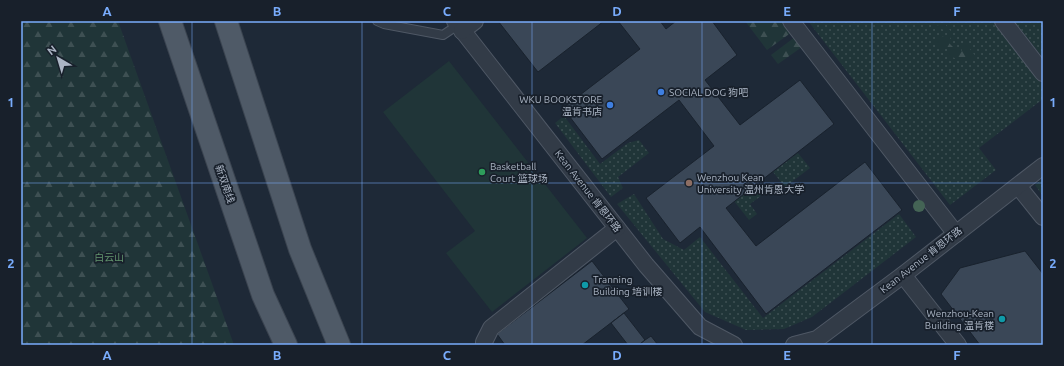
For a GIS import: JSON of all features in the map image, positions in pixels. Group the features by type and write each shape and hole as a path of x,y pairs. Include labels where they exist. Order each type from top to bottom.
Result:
{"main road":[{"name":"新双南线","path":"170,21 263,295 286,345"},
{"path":"226,21 300,249 339,345"}],"street":[{"path":"790,21 956,234"},
{"path":"1003,21 1043,73"},
{"name":"Kean Avenue 肯恩环路","path":"462,25 646,265 700,327 734,345"},
{"name":"Kean Avenue 肯恩环路","path":"794,345 817,340 1043,166"},
{"path":"1018,186 1043,217"},
{"path":"484,345 491,328 617,228"},
{"path":"903,275 958,345"}],"lane":[{"path":"377,21 384,24 443,35 462,25"}],"green space":[{"name":"白云山","path":"21,21 118,21 234,345 21,345"},
{"path":"745,21 784,21 792,32 767,50"},
{"path":"808,21 994,21 1043,85 1043,99 979,148 996,170 950,205"},
{"path":"1014,21 1043,21 1043,58"},
{"path":"945,24 953,34 948,42 955,49 962,51 960,43 967,45 976,57 969,60 955,58 948,55 947,47 941,49 933,41 949,35 944,30 934,26"},
{"path":"795,37 802,47 778,64 771,55"},
{"name":"Basketball Court 篮球场","path":"449,61 587,238 492,312 446,253 475,231 383,112"},
{"path":"564,116 600,164 628,143 639,140 649,153 618,177 623,188 611,197 555,123"},
{"path":"798,153 810,168 785,187 773,172"},
{"path":"1043,179 1043,196 1035,185"},
{"path":"754,187 761,196 750,204 757,214 749,220 734,201"},
{"path":"634,194 663,239 684,250 700,237 763,318 899,214 916,237 812,317 784,329 746,330 705,312 617,204"}],"building":[{"path":"498,21 604,21 538,72"},
{"path":"618,21 660,21 666,29 676,21 712,21 737,55 705,80 740,125 800,80 834,124 726,208 756,246 865,162 902,210 766,314 700,227 680,243 646,198 714,146 679,100 602,159 563,108 640,49"},
{"name":"Wenzhou-Kean Building 温肯楼","path":"1025,251 1043,274 1043,345 980,345 941,294 960,268"},
{"name":"Tranning Building 培训楼","path":"592,261 629,309 582,345 505,345 497,334"},
{"path":"624,313 645,340 639,345 628,345 611,323"},
{"path":"651,336 658,345 639,345 645,340"}],"place":[{"name":"SOCIAL DOG 狗吧","path":"661,92"},
{"name":"WKU BOOKSTORE 温肯书店","path":"610,105"},
{"name":"Basketball Court 篮球场","path":"482,172"},
{"name":"Wenzhou Kean University 温州肯恩大学","path":"689,183"},
{"name":"Tranning Building 培训楼","path":"585,285"},
{"name":"Wenzhou-Kean Building 温肯楼","path":"1002,319"}]}
